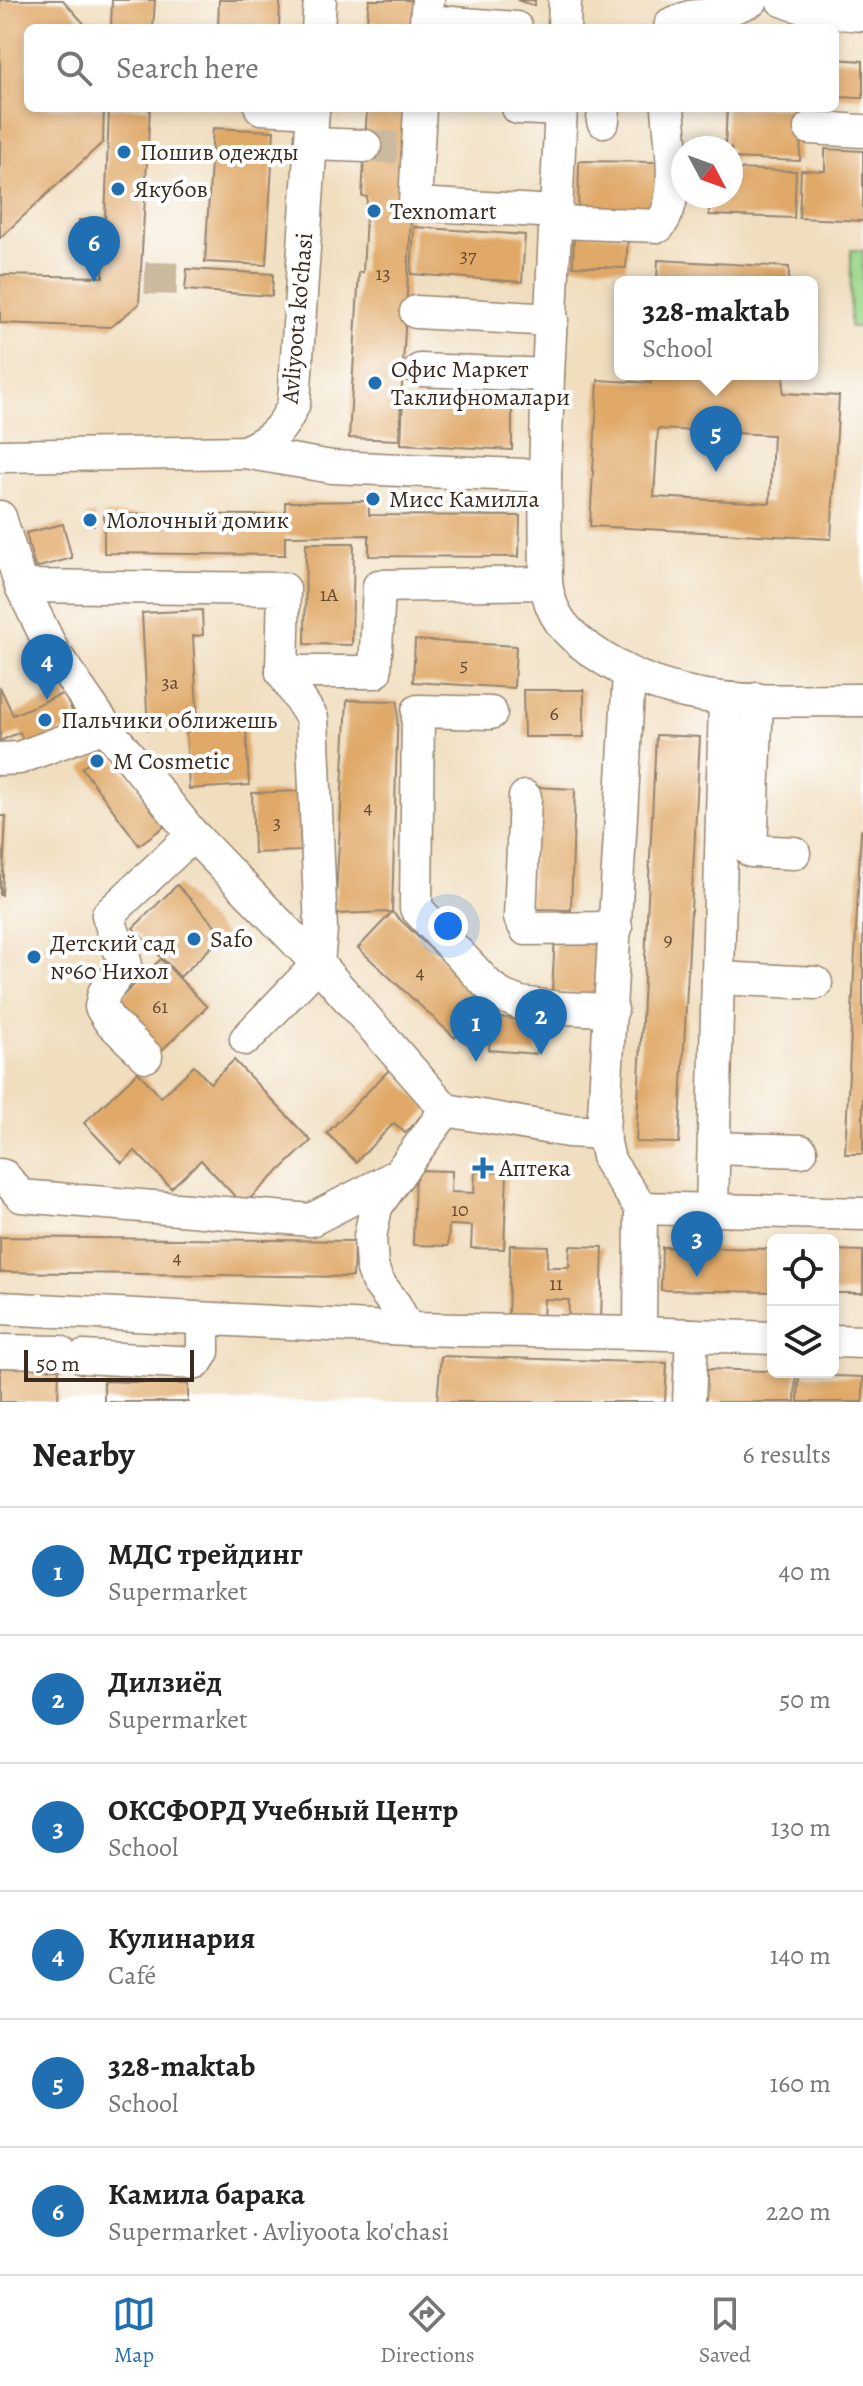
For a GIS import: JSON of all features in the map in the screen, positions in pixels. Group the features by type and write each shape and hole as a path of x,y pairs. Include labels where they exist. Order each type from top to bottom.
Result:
{"street":[{"path":"318,24 320,0"},
{"path":"428,0 426,21 465,24"},
{"path":"564,24 565,0"},
{"path":"671,24 690,17 717,14 752,0"},
{"path":"782,0 829,13 863,15"},
{"name":"Avliyoota ko'chasi","path":"244,452 276,434 294,403 313,112"},
{"path":"420,112 415,204 659,226 667,217 673,189 668,112"},
{"path":"561,112 545,476 548,599 564,629 602,658 653,685 725,699 863,700"},
{"path":"810,128 863,131"},
{"path":"311,144 365,146"},
{"path":"416,312 552,320"},
{"path":"420,370 548,375"},
{"path":"294,403 293,422 297,440 305,455 319,465"},
{"path":"0,456 244,452 319,465 545,476"},
{"path":"0,517 21,586 53,651 105,726 193,835 318,964 446,1110 568,1131 603,1133"},
{"path":"282,672 375,672 379,586 546,583"},
{"path":"21,586 284,589 282,672 312,718 321,929 318,964 246,1039"},
{"path":"629,674 603,1133 609,1161 641,1208 640,1333"},
{"path":"712,1209 725,699"},
{"path":"757,699 751,851 794,853"},
{"path":"491,713 418,711 416,908 502,996 520,1003 612,1010"},
{"path":"0,759 19,758 105,726"},
{"path":"525,797 520,918 526,929 616,928"},
{"path":"146,1056 109,1020 101,1007 104,993 125,961 108,915 193,835"},
{"path":"718,978 816,983"},
{"path":"408,1329 377,1281 372,1266 370,1237 376,1207 446,1110"},
{"path":"714,1148 801,1151"},
{"path":"0,1175 21,1196 311,1220 398,1175"},
{"path":"641,1208 863,1214"},
{"path":"0,1308 408,1329 767,1338"},
{"path":"0,1351 196,1363 203,1352 203,1319"},
{"path":"689,1402 692,1335"},
{"path":"839,1341 863,1342"}],"green space":[{"path":"851,250 863,250 863,327 850,327"}],"building":[{"path":"0,0 63,0 84,24 24,24 24,112 104,112 103,142 0,238"},
{"path":"112,0 155,0 153,24 111,24"},
{"path":"219,0 280,0 279,24 218,24"},
{"path":"369,0 423,0 422,24 367,22"},
{"path":"517,0 535,0 534,6"},
{"path":"839,59 863,61 863,98 839,97"},
{"path":"109,112 150,112 139,304 111,327 0,323 0,275 103,277"},
{"path":"367,112 417,112 399,440 349,438 359,272 363,272 367,197 362,196"},
{"path":"727,112 802,112 800,161 743,159 743,136 726,136"},
{"path":"213,128 274,131 266,265 205,262"},
{"path":"825,149 863,151 863,221 799,218 801,170 825,171"},
{"path":"579,161 658,162 657,216 578,215"},
{"path":"743,169 796,171 794,218 709,215 709,208 743,208"},
{"path":"79,220 90,220 90,244 79,244"},
{"path":"414,227 525,235 522,282 411,274"},
{"path":"574,233 628,236 626,268 573,266"},
{"path":"658,260 789,267 789,276 657,276"},
{"path":"187,269 273,274 272,296 185,290"},
{"path":"598,380 651,383 651,380 784,380 783,393 839,396 831,539 590,526","holes":["658,429 773,435 770,503 654,497"]},
{"path":"403,397 512,401 512,450 401,444"},
{"path":"369,501 369,515 520,516 519,557 369,556 369,535 285,536 285,555 104,553 104,514 285,515 285,502"},
{"name":"Молочный домик","path":"86,515 95,515 94,525 86,524"},
{"path":"63,524 72,558 35,568 26,533"},
{"path":"306,543 354,543 352,645 305,644"},
{"path":"202,610 203,635 193,636 198,727 148,730 142,613"},
{"path":"415,640 516,646 514,688 413,682"},
{"name":"Пальчики оближешь","path":"0,687 13,715 64,693 78,724 26,747 20,732 0,741"},
{"path":"523,690 584,690 584,737 524,737"},
{"path":"347,700 398,701 392,912 335,914"},
{"path":"246,727 249,785 189,789 186,731"},
{"path":"656,735 700,737 679,1143 636,1142"},
{"path":"107,749 165,826 139,845 82,768"},
{"path":"535,787 575,789 571,910 530,909"},
{"path":"299,791 301,851 254,853 252,793"},
{"path":"0,816 6,816 2,895 0,895"},
{"path":"861,830 863,1154 845,1154"},
{"path":"177,885 224,935 180,977 133,928"},
{"path":"392,912 481,996 455,1038 358,948"},
{"path":"555,934 599,936 596,994 552,992"},
{"path":"161,959 207,1007 159,1053 113,1005"},
{"path":"492,1017 539,1021 536,1054 489,1050"},
{"path":"234,1060 311,1141 243,1205 201,1160 171,1188 135,1151 122,1163 84,1123 138,1072 161,1097 194,1066 210,1083"},
{"path":"389,1070 428,1109 405,1133 394,1123 356,1162 327,1133"},
{"path":"415,1170 452,1171 451,1192 474,1193 475,1172 507,1173 504,1249 471,1248 472,1226 449,1225 448,1246 413,1245"},
{"path":"0,1237 354,1241 353,1277 0,1272"},
{"path":"510,1245 548,1246 547,1267 569,1267 570,1246 603,1247 601,1323 568,1322 569,1300 544,1299 543,1321 508,1320"},
{"path":"662,1247 767,1249 767,1292 661,1290"},
{"path":"839,1250 863,1251 863,1293 839,1293"},
{"path":"441,1356 667,1363 665,1402 437,1402"},
{"path":"0,1367 59,1369 58,1402 0,1402"},
{"path":"707,1369 767,1371 767,1378 796,1378 795,1402 706,1402"},
{"path":"863,1377 863,1402 798,1402 799,1378"},
{"path":"104,1381 188,1384 188,1402 104,1402"}],"tunnel":[{"path":"365,146 415,148"},
{"path":"145,278 185,279"}],"place":[{"name":"Пошив одежды","path":"124,152"},
{"name":"Якубов","path":"118,189"},
{"name":"Texnomart","path":"374,211"},
{"name":"Камила барака","path":"94,282"},
{"name":"Офис Маркет Таклифномалари","path":"375,383"},
{"name":"328-maktab","path":"716,472"},
{"name":"Мисс Камилла","path":"373,499"},
{"name":"Молочный домик","path":"90,520"},
{"name":"Кулинария","path":"47,700"},
{"name":"Пальчики оближешь","path":"45,720"},
{"name":"M Cosmetic","path":"97,761"},
{"name":"Safo","path":"194,939"},
{"name":"Детский сад №60 Нихол","path":"34,957"},
{"name":"Дилзиёд","path":"541,1055"},
{"name":"МДС трейдинг","path":"476,1062"},
{"name":"Аптека","path":"483,1168"},
{"name":"ОКСФОРД Учебный Центр","path":"697,1277"}]}
